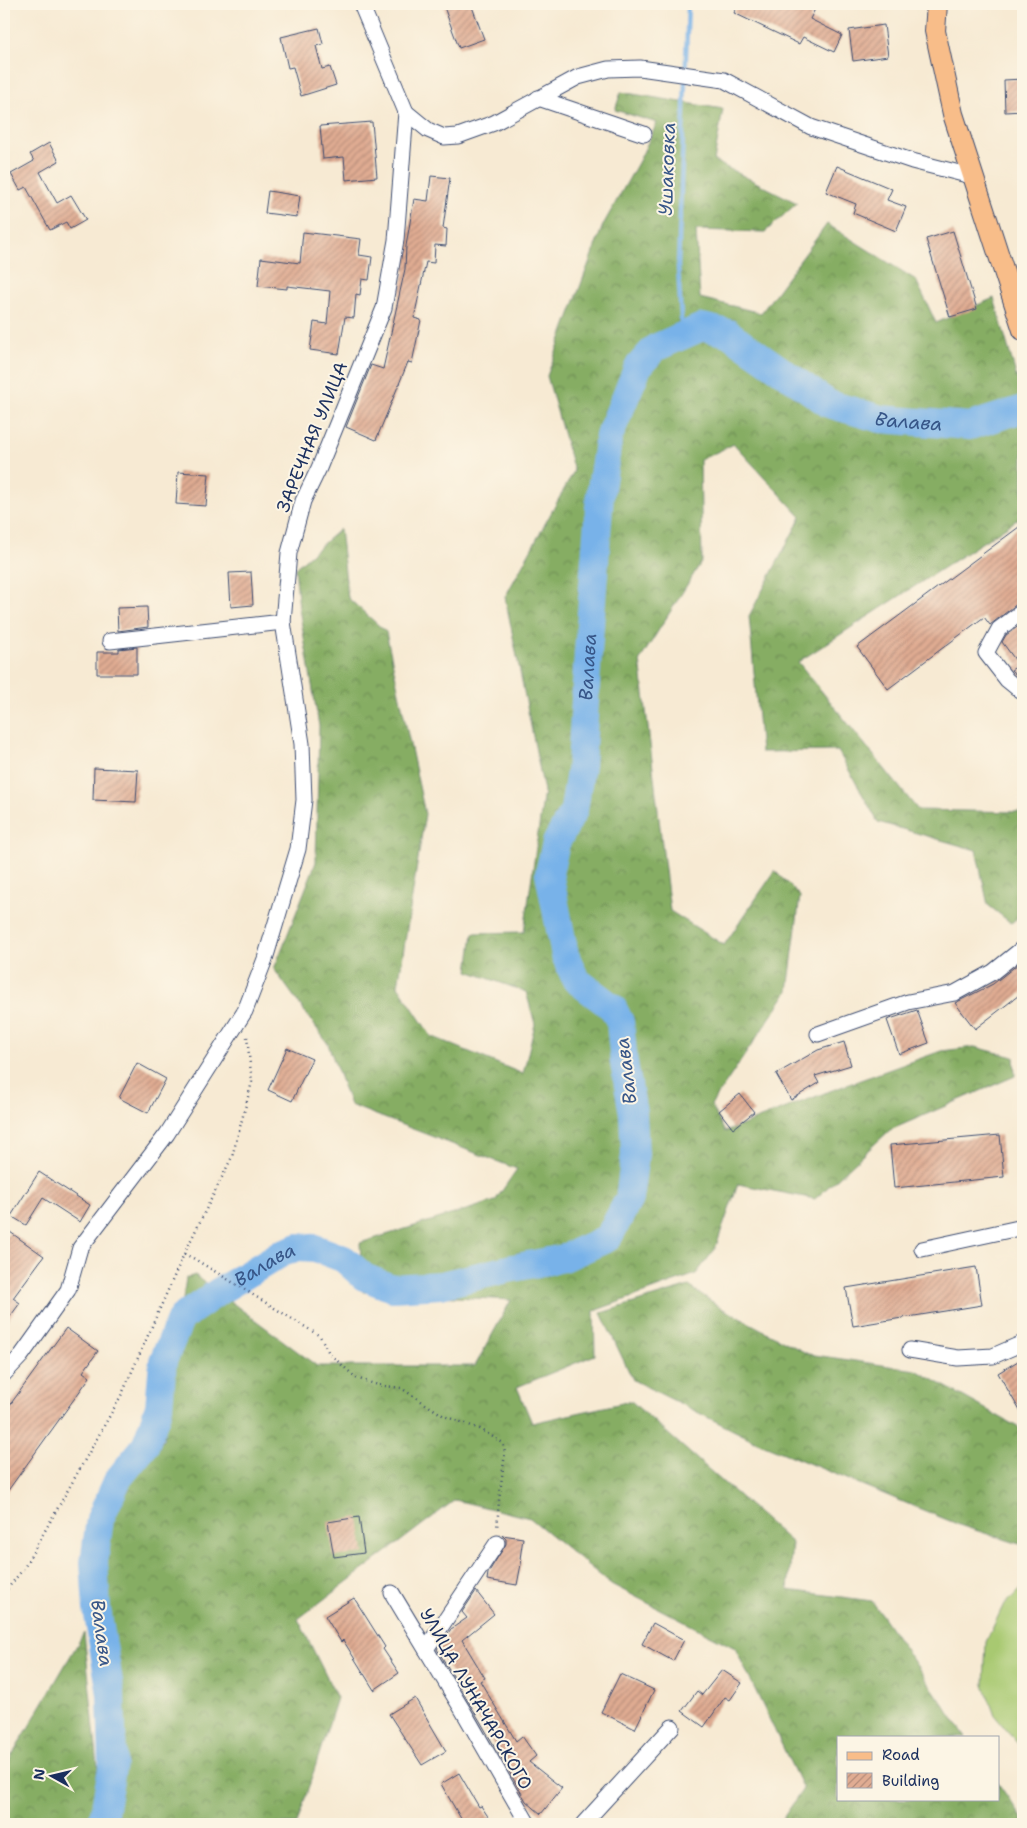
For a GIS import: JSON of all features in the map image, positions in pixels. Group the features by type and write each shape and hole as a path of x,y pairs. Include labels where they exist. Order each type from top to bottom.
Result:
{"main road":[{"path":"937,4 935,31 953,114 1023,330"}],"street":[{"name":"ЗАРЕЧНАЯ УЛИЦА","path":"4,1374 21,1356 68,1290 80,1248 167,1134 245,1010 266,959 298,849 304,800 302,744 283,622 289,552 303,501 384,308 396,240 406,112 362,4"},
{"path":"406,112 428,130 444,137 458,136 494,123 578,77 608,69 640,68 724,80 811,127 912,161 974,177"},
{"path":"538,98 644,134"},
{"path":"1023,611 999,629 986,653 1007,680 1023,693"},
{"path":"110,641 283,622"},
{"path":"818,1034 908,1002 954,993 993,972 1023,948"},
{"path":"922,1249 1023,1227"},
{"path":"910,1350 958,1358 993,1356 1023,1343"},
{"path":"426,1649 497,1543"},
{"name":"УЛИЦА ЛУНАЧАРСКОГО","path":"392,1593 528,1824"},
{"path":"586,1823 672,1727"}],"path":[{"path":"4,1593 24,1568 122,1394 184,1254 232,1157 252,1082 245,1010"},
{"path":"184,1254 320,1336 329,1353 356,1378 378,1385 401,1388 444,1416 480,1429 503,1443 505,1453 499,1500 497,1543"}],"green space":[{"path":"621,92 723,109 714,161 797,203 765,232 696,230 700,298 761,313 827,224 916,280 936,323 994,298 1023,399 1023,516 798,662 918,810 1023,812 1023,914 1011,923 988,905 976,850 878,822 838,751 761,752 749,616 801,517 734,444 700,460 702,561 640,660 670,911 724,945 775,871 800,896 788,991 711,1105 725,1132 827,1092 941,1051 975,1047 1014,1057 1015,1076 890,1130 815,1199 738,1184 715,1249 696,1274 594,1311 595,1355 517,1387 532,1423 631,1401 792,1543 788,1590 872,1601 965,1736 837,1736 837,1800 1000,1800 1000,1786 1023,1819 1023,1824 779,1824 803,1789 735,1648 611,1584 530,1518 455,1500 298,1619 337,1698 297,1824 111,1824 123,1754 114,1635 101,1559 118,1497 163,1440 186,1278 195,1275 317,1366 475,1366 511,1300 363,1292 360,1243 495,1201 517,1169 350,1105 328,1044 274,969 316,862 319,726 299,608 295,568 340,529 348,598 386,632 425,814 398,986 431,1036 523,1074 535,1024 526,992 468,971 473,933 524,932 544,791 505,597 574,471 547,376 603,225 639,161 657,123 615,110"},
{"path":"689,1286 723,1309 808,1354 916,1370 1023,1430 1023,1545 962,1526 757,1442 633,1380 601,1313"},
{"path":"1023,1586 1023,1746 1018,1744 995,1716 984,1685 986,1642 1002,1608"},
{"path":"84,1633 98,1767 92,1824 4,1824 4,1769"}],"building":[{"path":"454,4 471,4 484,39 459,48 444,7"},
{"path":"738,4 803,4 815,9 810,19 842,35 834,52 803,37 799,44 734,13"},
{"path":"884,25 888,56 853,61 849,30"},
{"path":"319,28 323,44 316,46 322,69 330,67 336,85 301,96 293,67 288,68 281,37"},
{"path":"1023,79 1023,111 1005,112 1004,80"},
{"path":"372,122 377,177 346,180 344,157 323,159 320,126"},
{"path":"49,143 59,161 40,172 57,203 71,195 86,220 70,229 66,222 50,230 26,187 20,190 11,174 34,161 30,154"},
{"path":"837,166 892,189 887,200 906,207 896,231 853,213 856,204 826,192"},
{"path":"431,176 450,178 443,228 447,229 446,246 435,245 434,263 426,262 414,318 421,320 412,363 408,362 376,440 346,427 371,365 383,369 405,269 406,246 414,199 428,201"},
{"path":"268,191 300,196 297,217 265,213"},
{"path":"953,231 977,309 950,317 926,239"},
{"path":"303,232 361,239 359,255 372,257 369,280 362,279 360,295 356,294 354,318 345,317 339,354 310,350 314,322 327,324 330,291 287,286 287,289 258,286 261,258 300,263"},
{"path":"178,472 209,474 206,506 176,504"},
{"path":"1023,524 1023,602 1017,604 990,625 984,617 888,689 857,647"},
{"path":"251,572 253,605 231,607 229,573"},
{"path":"147,607 148,627 118,631 117,608"},
{"path":"1023,623 1023,681 1011,670 1019,665 1002,642 1006,635"},
{"path":"137,647 137,674 97,674 97,652 119,652 119,649"},
{"path":"94,768 138,770 136,802 93,800"},
{"path":"1023,960 1023,992 975,1029 955,1003 993,984"},
{"path":"917,1010 929,1043 899,1054 887,1020"},
{"path":"844,1042 851,1065 815,1076 819,1083 791,1100 776,1074 818,1050"},
{"path":"287,1048 312,1059 292,1101 268,1090"},
{"path":"137,1063 166,1079 148,1113 119,1098"},
{"path":"740,1094 754,1112 733,1129 719,1111"},
{"path":"1000,1135 1004,1177 894,1188 890,1145"},
{"path":"39,1172 90,1205 80,1222 43,1198 26,1225 11,1216"},
{"path":"10,1232 44,1256 13,1298 20,1303 4,1325 4,1240"},
{"path":"976,1267 982,1305 853,1326 846,1288"},
{"path":"66,1328 98,1351 83,1372 90,1377 4,1496 4,1413"},
{"path":"1023,1358 1023,1416 998,1373"},
{"path":"359,1517 364,1553 334,1557 328,1522"},
{"path":"502,1535 523,1538 520,1559 522,1559 517,1585 487,1580 488,1573 506,1544 506,1539"},
{"path":"476,1591 494,1614 462,1640 485,1678 480,1681 516,1741 522,1736 536,1756 529,1762 562,1788 541,1814 526,1801 437,1649 451,1629 467,1618 462,1612"},
{"path":"354,1598 399,1673 374,1690 343,1640 341,1642 325,1616"},
{"path":"653,1623 684,1640 673,1661 642,1644"},
{"path":"722,1670 742,1683 730,1700 725,1697 704,1727 682,1711 697,1691 702,1695"},
{"path":"620,1674 654,1690 635,1729 601,1712"},
{"path":"415,1698 446,1751 422,1765 389,1714"},
{"path":"459,1773 479,1807 481,1806 493,1824 465,1824 460,1817 441,1784"}],"waterway":[{"name":"Ушаковка","path":"682,336 678,266 688,4"},
{"name":"Валава","path":"102,1824 113,1763 111,1694 97,1609 94,1562 100,1519 118,1479 145,1446 159,1407 163,1361 181,1318 218,1292 282,1253 298,1247 315,1248 344,1259 364,1277 392,1288 441,1285 564,1258 608,1238 629,1199 635,1154 633,1113 624,1063 620,1022 613,1008 576,980 565,955 549,873 556,843 574,810 581,765 600,495 609,436 638,367 655,348 702,327 728,333 829,404 881,419 970,426 1023,409"}]}
